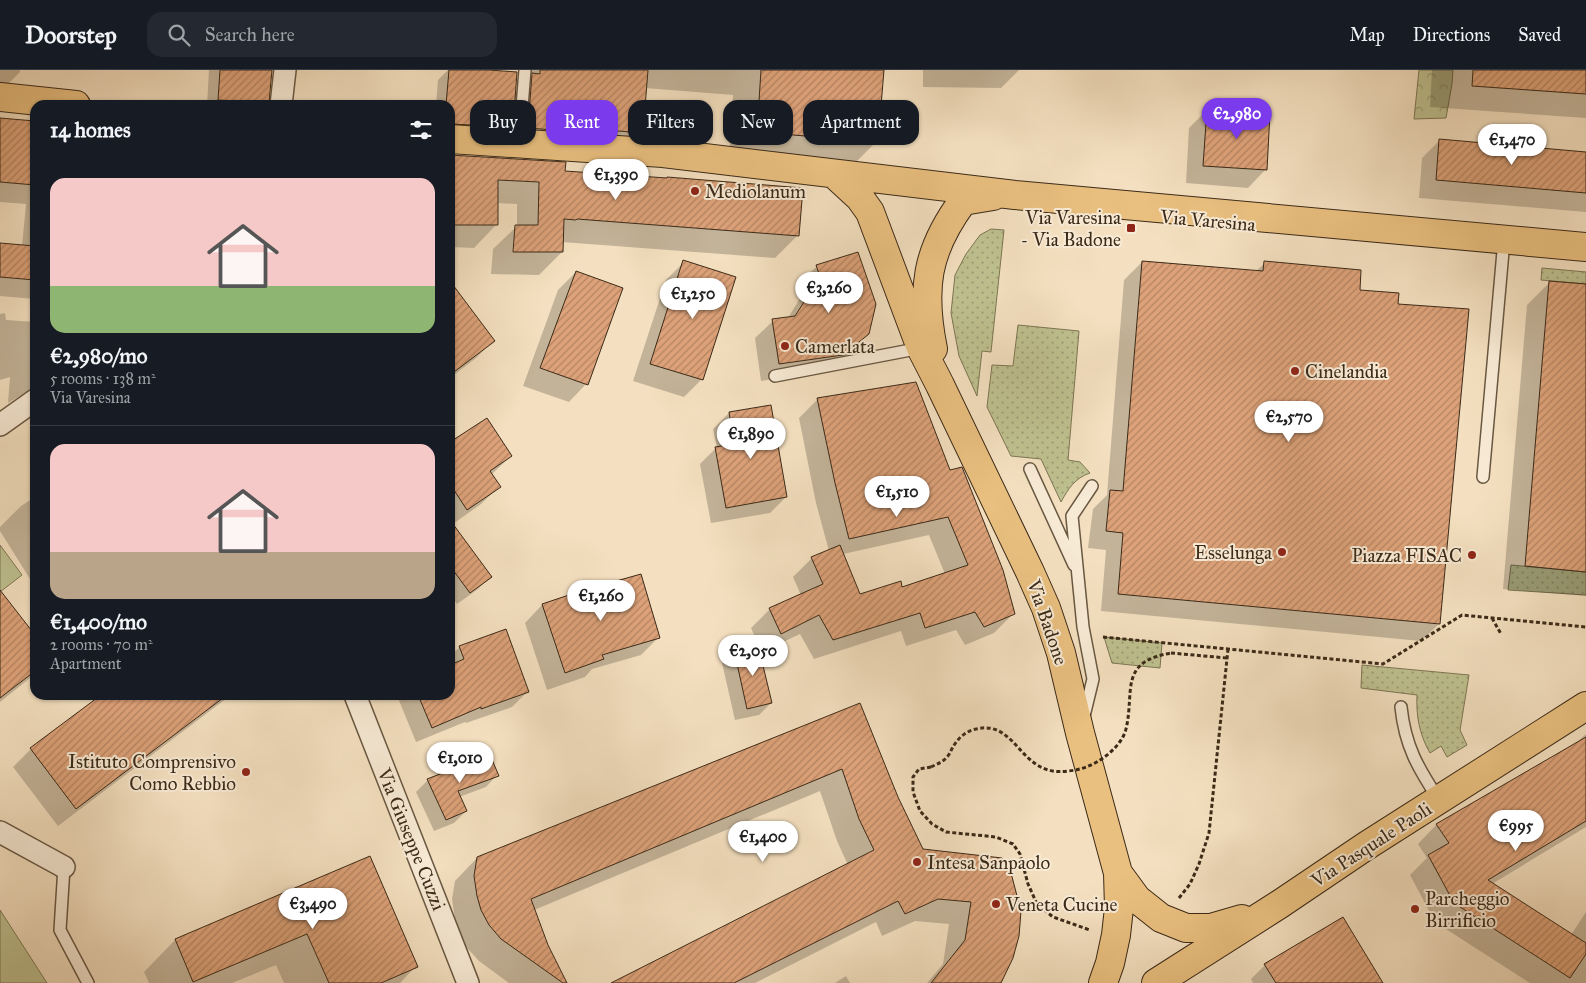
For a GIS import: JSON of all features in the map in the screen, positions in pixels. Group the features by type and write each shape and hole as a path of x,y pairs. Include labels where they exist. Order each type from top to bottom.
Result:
{"main road":[{"path":"0,97 30,100"},
{"name":"Via Varesina","path":"455,139 470,140"},
{"name":"Via Varesina","path":"535,145 663,153 1015,195 1504,243 1586,247"},
{"name":"Via Badone","path":"834,174 860,198 870,212 921,348 1046,608 1060,653 1118,873 1116,935 1110,963 1103,983"},
{"path":"956,201 984,196 1015,195"},
{"name":"Via Badone","path":"940,385 931,338 927,303 928,276 936,246 956,201"},
{"name":"Via Pasquale Paoli","path":"1156,983 1586,706"},
{"name":"Via Badone","path":"1118,873 1137,899 1161,918 1186,928 1211,928 1280,904"}],"street":[{"path":"282,100 285,70"},
{"path":"0,425 30,404"},
{"name":"Via Giuseppe Cuzzi","path":"357,700 468,983"},
{"path":"0,832 64,867"}],"lane":[{"path":"523,100 525,70"},
{"name":"Via Varesina","path":"834,174 874,190"},
{"name":"Via Varesina","path":"956,201 1050,206 1504,243 1586,255"},
{"path":"1483,477 1504,243"},
{"path":"776,376 921,348"},
{"path":"1030,469 1078,573"},
{"path":"1080,733 1093,679 1083,627 1072,516 1092,486"},
{"path":"1401,707 1407,742 1417,765 1439,800"},
{"path":"64,867 60,930 88,983"}],"path":[{"path":"1083,627 1104,637 1383,664 1462,615 1586,627"},
{"path":"1492,618 1501,634"},
{"path":"931,767 949,756 959,738 977,728 999,730 1029,760 1050,772 1076,770 1091,766 1104,758 1122,739 1126,728 1130,682 1135,672 1144,662 1156,655 1171,653 1228,658"}],"green space":[{"path":"1419,70 1453,70 1446,118 1414,119"},
{"path":"991,229 1004,230 991,352 982,351 977,396 959,356 951,313 955,275 966,254 980,235"},
{"path":"1542,268 1586,272 1586,284 1541,280"},
{"path":"1018,325 1079,331 1068,460 1080,462 1090,473 1072,484 1061,502 1041,459 1011,456 987,407 992,365 1013,366"},
{"path":"0,545 22,575 0,592"},
{"path":"1511,565 1586,572 1586,595 1508,590"},
{"path":"1104,637 1162,643 1160,668 1112,663"},
{"path":"1362,665 1469,675 1460,730 1467,745 1447,757 1441,746 1430,753 1423,739 1419,724 1417,695 1361,688"},
{"path":"0,910 47,983 0,983"}],"building":[{"path":"220,70 272,70 269,100 218,100"},
{"path":"449,70 517,72 515,100 470,100 470,125 455,124 455,100 446,100"},
{"path":"540,70 648,70 646,100 628,100 628,132 618,131 618,100 546,100 546,129 536,129 536,100 530,100 532,73 540,74"},
{"path":"761,70 884,70 882,100 803,100 803,136 793,135 793,100 759,100"},
{"path":"1473,70 1586,70 1586,94 1472,86"},
{"path":"1207,109 1270,113 1267,170 1203,166"},
{"path":"0,118 30,121 30,185 0,182"},
{"path":"1439,139 1586,152 1586,193 1436,180"},
{"path":"455,155 566,162 565,171 803,188 799,236 564,219 563,252 513,252 515,225 538,225 539,182 498,180 498,225 455,225"},
{"path":"0,243 30,246 30,280 0,277"},
{"path":"858,252 876,304 869,334 849,350 850,354 779,364 772,319 795,316 820,277 816,265"},
{"path":"683,260 736,277 703,380 650,364"},
{"path":"1142,261 1263,271 1264,261 1361,270 1360,290 1399,293 1398,304 1469,309 1440,624 1118,594 1123,533 1106,531 1110,490 1123,491"},
{"path":"576,271 623,288 588,385 540,368"},
{"path":"1549,281 1586,284 1586,572 1525,566"},
{"path":"455,288 495,341 455,371"},
{"path":"916,382 950,470 962,467 1003,570 1015,614 984,627 975,612 925,628 920,613 833,640 819,615 781,634 769,608 823,584 811,557 840,545 860,594 901,581 902,587 968,565 948,517 849,539 817,398"},
{"path":"771,405 787,497 726,508 715,447 734,444 729,412"},
{"path":"487,418 512,456 490,471 501,487 467,510 455,492 455,439"},
{"path":"455,527 492,577 470,593 455,573"},
{"path":"641,574 660,638 602,655 604,659 565,673 542,604"},
{"path":"0,590 30,629 30,675 0,698"},
{"path":"506,629 529,692 481,709 481,707 432,728 420,700 455,700 455,663 464,659 459,646"},
{"path":"758,645 772,703 747,709 734,650"},
{"path":"94,700 220,700 76,809 30,748"},
{"path":"860,703 898,797 923,849 1002,858 1011,873 1021,911 1019,936 1013,958 1001,983 931,983 965,940 971,902 938,899 905,914 898,901 734,983 611,983 874,850 859,819 842,769 531,899 548,945 567,983 563,983 501,939 489,925 481,910 477,896 474,876 477,857"},
{"path":"1586,737 1586,821 1488,880 1586,943 1586,954 1570,978 1454,903 1428,855 1449,843 1436,824"},
{"path":"490,755 499,776 458,791 467,811 446,820 427,779"},
{"path":"370,856 418,967 381,983 329,983 307,934 193,982 175,939"},
{"path":"1343,917 1383,983 1276,983 1264,964"}],"place":[{"name":"Mediolanum","path":"695,191"},
{"name":"Via Varesina - Via Badone","path":"1131,228"},
{"name":"Camerlata","path":"785,346"},
{"name":"Cinelandia","path":"1295,371"},
{"name":"Esselunga","path":"1282,552"},
{"name":"Piazza FISAC","path":"1472,555"},
{"name":"Istituto Comprensivo Como Rebbio","path":"246,772"},
{"name":"Intesa Sanpaolo","path":"917,862"},
{"name":"Veneta Cucine","path":"996,904"},
{"name":"Parcheggio Birrificio","path":"1415,909"}]}
